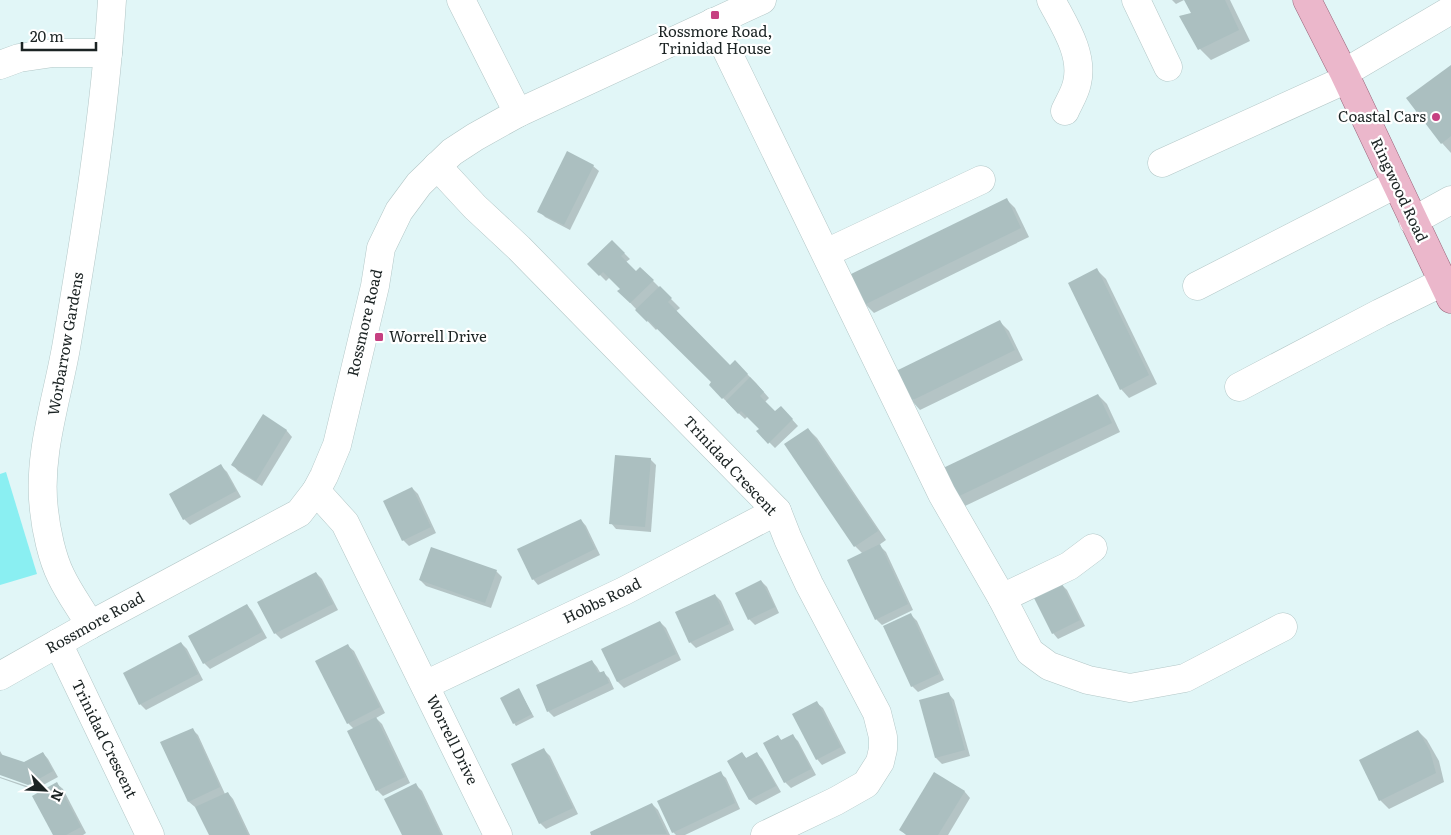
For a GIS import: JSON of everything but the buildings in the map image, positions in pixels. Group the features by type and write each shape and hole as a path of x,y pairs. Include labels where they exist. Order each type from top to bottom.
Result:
{"main road":[{"name":"Ringwood Road","path":"1307,0 1447,290"}],"street":[{"name":"Worbarrow Gardens","path":"90,625 60,575 49,539 44,510 42,467 63,367 83,248 108,53 112,0"},
{"path":"461,0 518,113"},
{"name":"Rossmore Road","path":"0,676 90,625 299,513 324,476 337,445 375,286 381,248 399,211 420,184 452,152 518,113 762,0"},
{"path":"1051,0 1072,41 1079,65 1077,84 1065,112"},
{"path":"1136,0 1168,67"},
{"path":"1162,164 1345,76 1451,10"},
{"path":"713,22 942,494 1002,598 1030,652 1049,666 1088,680 1130,688 1185,678 1283,628"},
{"path":"0,65 18,58 53,53 108,53"},
{"name":"Trinidad Crescent","path":"437,166 475,207 519,248 777,512 810,584 876,713 883,737 883,749 877,768 866,784 836,801 765,835"},
{"path":"826,253 981,180"},
{"path":"1197,286 1396,184"},
{"path":"1413,221 1451,200"},
{"path":"1239,387 1380,313 1447,290"},
{"name":"Worrell Drive","path":"316,490 345,523 498,835"},
{"name":"Hobbs Road","path":"425,685 624,591 777,512"},
{"path":"1002,598 1069,566 1094,548"},
{"name":"Trinidad Crescent","path":"58,643 150,835"}],"shaded area":[{"path":"6,472 37,574 0,585 0,474"}],"place":[{"name":"Rossmore Road, Trinidad House","path":"715,15"},
{"name":"Coastal Cars","path":"1436,117"},
{"name":"Worrell Drive","path":"379,337"}]}
